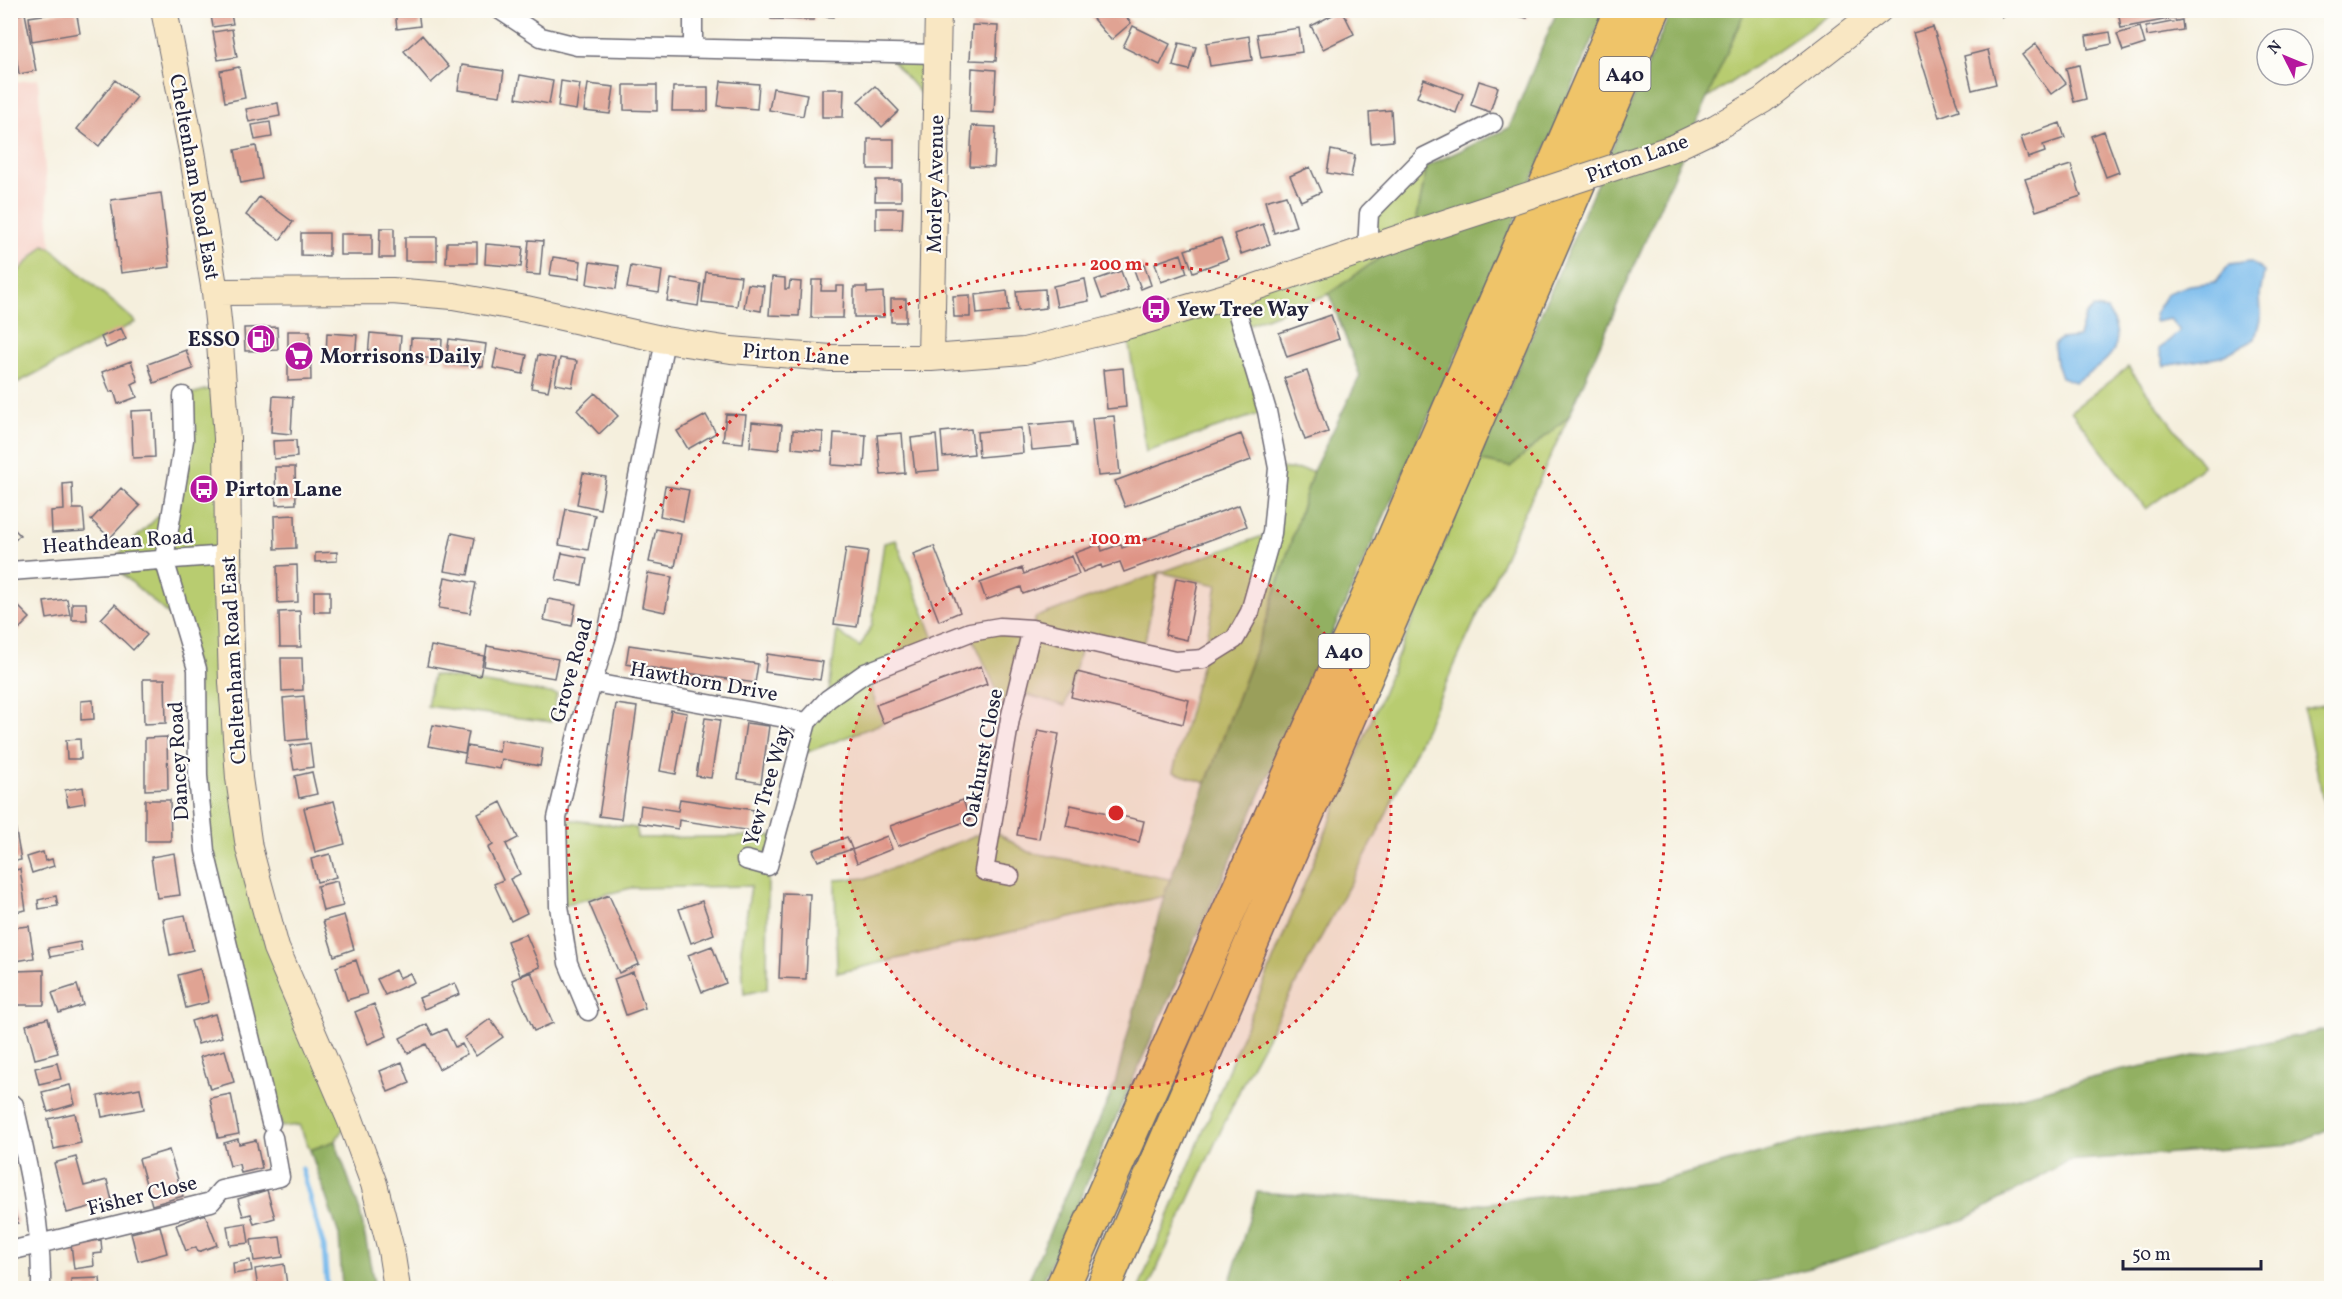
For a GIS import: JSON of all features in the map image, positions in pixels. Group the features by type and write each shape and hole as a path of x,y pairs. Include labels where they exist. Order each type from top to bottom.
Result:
{"highway":[{"name":"A40","path":"1062,1288 1381,568 1622,10"},
{"name":"A40","path":"1103,1288 1653,10"}],"street":[{"name":"Cheltenham Road East","path":"164,10 192,152 215,292 227,438 232,682 239,778 249,848 276,948 350,1119 374,1184 391,1250 397,1288"},
{"path":"500,10 541,37 577,46 937,54"},
{"path":"693,10 693,48"},
{"name":"Morley Avenue","path":"931,358 938,10"},
{"name":"Pirton Lane","path":"215,292 392,291 453,296 526,309 665,340 730,350 831,358 931,358 1024,351 1126,326 1232,295 1673,148 1715,128 1763,100 1879,10"},
{"path":"1367,249 1369,213 1424,157 1493,123"},
{"name":"Yew Tree Way","path":"746,860 768,866 807,722 828,699 865,673 970,632 1000,627 1032,629 1175,661 1203,659 1235,639 1250,612 1272,533 1278,468 1266,411 1232,295"},
{"name":"Grove Road","path":"588,1011 568,963 559,906 557,818 578,730 607,635 665,340"},
{"name":"Dancey Road","path":"183,396 184,441 164,559 197,669 198,776 206,851 272,1130"},
{"name":"Heathdean Road","path":"10,571 228,555"},
{"name":"Oakhurst Close","path":"1010,876 984,871 1010,719 1032,629"},
{"name":"Hawthorn Drive","path":"594,683 807,722"},
{"path":"14,1105 29,1170 40,1244 41,1288"},
{"name":"Fisher Close","path":"40,1244 211,1202 221,1190 280,1177 272,1130"},
{"path":"10,1251 40,1244"}],"shaded area":[{"path":"11,76 16,82 38,79 51,248 136,322 11,386"}],"green space":[{"path":"1557,11 1605,11 1477,308 1040,1288 1025,1288 1114,1087 1164,896 1266,622 1313,471 1360,376 1329,294 1414,233 1427,166 1509,128"},
{"path":"1671,11 1745,11 1569,416 1510,467 1478,460"},
{"path":"1745,11 1835,11 1705,100"},
{"path":"885,53 937,54 936,111"},
{"path":"1427,166 1414,233 1329,294 1242,327 1267,411 1146,452 1126,326 1367,249 1369,213"},
{"path":"44,245 51,248 136,322 11,386 11,279"},
{"path":"2128,367 2203,466 2146,509 2071,411"},
{"path":"224,385 249,848 350,1119 335,1141 310,1150 299,1125 282,1127 205,851 197,669 182,627 110,563 175,500 183,396"},
{"path":"1569,416 1376,836 1249,1070 1148,1288 1139,1288 1478,460 1510,467"},
{"path":"1278,468 1313,471 1266,622 1206,783 1173,772 1203,659 1217,585 1161,572 1271,533"},
{"path":"896,540 936,644 865,673 883,723 797,756 828,699 837,631 860,647 872,625 884,543"},
{"path":"1159,573 1142,655 1083,641 1065,706 1017,692 1010,719 970,632 1032,629 1036,617"},
{"path":"433,675 557,694 551,722 427,706"},
{"path":"2332,703 2331,838 2304,709"},
{"path":"557,818 637,828 637,838 775,836 768,866 767,989 744,994 741,949 751,886 631,888 559,906"},
{"path":"991,829 1028,852 1170,879 1164,896 837,973 835,880 868,878"},
{"path":"2331,1029 2331,1128 2294,1144 2067,1161 1966,1219 1818,1266 1736,1288 1228,1288 1257,1192 1464,1206 1657,1182 1809,1139 1964,1111 2119,1071"},
{"path":"335,1141 360,1211 375,1288 342,1288 339,1235 310,1150"}],"water":[{"path":"2250,261 2264,272 2260,295 2261,315 2255,339 2221,357 2164,366 2159,349 2180,331 2170,319 2155,322 2155,313 2167,293 2190,285 2215,282 2230,264"},
{"path":"2093,308 2107,310 2114,323 2117,335 2116,344 2105,361 2075,382 2061,377 2056,364 2054,345 2060,339 2079,337 2085,316"}],"building":[{"path":"76,10 80,33 32,41 29,17"},
{"path":"210,10 230,10 233,24 213,27"},
{"path":"395,10 418,10 420,26 397,29"},
{"path":"771,10 814,10 814,20 771,19"},
{"path":"819,10 834,10 834,17 819,16"},
{"path":"1090,10 1120,10 1131,23 1111,40 1088,13"},
{"path":"1342,10 1354,34 1323,49 1311,26"},
{"path":"1493,10 1528,10 1527,18"},
{"path":"1999,10 2018,10 2018,11 2002,17"},
{"path":"2118,10 2184,10 2185,16 2121,28"},
{"path":"25,13 36,71 19,74 16,56 10,57 10,16"},
{"path":"2182,20 2183,30 2147,36 2146,27"},
{"path":"972,25 998,26 996,61 970,60"},
{"path":"1133,26 1170,44 1160,65 1123,47"},
{"path":"1933,27 1959,110 1939,117 1913,33"},
{"path":"2140,27 2145,44 2123,51 2117,34"},
{"path":"1299,28 1302,52 1261,58 1257,34"},
{"path":"232,29 237,57 218,60 213,32"},
{"path":"2110,32 2112,44 2088,49 2086,36"},
{"path":"422,35 449,67 431,83 404,51"},
{"path":"1249,36 1252,60 1210,66 1206,43"},
{"path":"1179,43 1196,47 1189,70 1173,66"},
{"path":"2036,44 2066,83 2051,94 2022,55"},
{"path":"1988,50 1996,84 1972,90 1964,56"},
{"path":"462,65 504,71 500,96 458,90"},
{"path":"2079,65 2086,99 2074,102 2066,68"},
{"path":"239,67 245,98 225,102 220,71"},
{"path":"972,68 996,70 994,113 970,112"},
{"path":"520,75 553,81 549,104 516,98"},
{"path":"1424,79 1463,94 1456,113 1417,97"},
{"path":"115,80 137,97 99,146 77,129"},
{"path":"561,81 580,84 576,110 558,107"},
{"path":"721,81 759,84 757,109 718,106"},
{"path":"1479,81 1498,87 1490,112 1471,105"},
{"path":"588,84 614,87 610,114 584,111"},
{"path":"624,85 657,85 657,111 624,110"},
{"path":"875,86 899,111 882,127 858,101"},
{"path":"673,87 708,87 708,111 672,111"},
{"path":"773,88 807,94 803,116 769,110"},
{"path":"822,89 844,89 843,117 822,117"},
{"path":"278,103 280,116 249,122 246,109"},
{"path":"1391,110 1393,141 1371,143 1369,112"},
{"path":"270,122 272,137 255,140 252,125"},
{"path":"2060,123 2065,138 2043,145 2045,152 2028,158 2021,137"},
{"path":"972,126 996,127 994,167 970,166"},
{"path":"2104,131 2119,172 2106,177 2091,136"},
{"path":"868,139 894,139 894,169 868,169"},
{"path":"256,146 262,179 241,183 235,150"},
{"path":"1331,150 1355,155 1351,177 1327,173"},
{"path":"2071,165 2081,196 2036,211 2025,179"},
{"path":"1310,167 1321,192 1301,201 1290,176"},
{"path":"876,180 901,180 901,201 875,201"},
{"path":"161,193 170,267 121,273 111,200"},
{"path":"1286,195 1296,226 1274,233 1265,201"},
{"path":"259,197 293,222 280,240 246,215"},
{"path":"876,208 903,208 902,229 876,229"},
{"path":"1263,224 1270,244 1241,254 1234,234"},
{"path":"380,228 394,228 394,258 379,258"},
{"path":"301,233 329,233 329,256 301,255"},
{"path":"340,234 372,234 372,255 340,255"},
{"path":"405,237 437,237 437,261 405,261"},
{"path":"1221,238 1228,259 1193,272 1185,250"},
{"path":"529,240 543,241 540,275 526,274"},
{"path":"447,242 477,242 477,263 446,263"},
{"path":"486,244 523,247 521,267 485,264"},
{"path":"1181,254 1187,273 1161,282 1155,263"},
{"path":"553,257 581,261 579,279 550,275"},
{"path":"590,262 619,266 616,289 587,284"},
{"path":"1144,264 1151,285 1141,289 1133,267"},
{"path":"631,266 662,271 659,293 627,288"},
{"path":"1121,271 1128,290 1102,299 1095,280"},
{"path":"706,272 741,276 737,306 702,302"},
{"path":"772,277 785,278 785,289 789,289 790,281 801,282 799,316 769,315"},
{"path":"671,279 701,284 698,306 667,301"},
{"path":"1085,279 1089,301 1057,307 1053,286"},
{"path":"812,280 822,280 821,291 836,291 836,286 844,286 843,318 811,318"},
{"path":"748,284 764,286 761,311 744,308"},
{"path":"854,287 867,287 867,293 883,292 884,317 854,317"},
{"path":"1045,289 1046,308 1018,311 1016,291"},
{"path":"1007,291 1009,311 977,314 975,295"},
{"path":"970,295 970,317 954,317 953,296"},
{"path":"891,299 906,299 906,322 891,322"},
{"path":"1331,315 1339,339 1287,357 1279,333"},
{"name":"ESSO","path":"277,327 278,350 245,351 244,328"},
{"path":"121,328 126,339 106,348 101,337"},
{"name":"Morrisons Daily","path":"288,331 310,331 311,380 288,381"},
{"path":"327,333 357,335 355,359 326,357"},
{"path":"370,333 401,336 399,359 368,356"},
{"path":"411,338 442,339 441,359 410,357"},
{"path":"449,339 486,344 483,367 446,363"},
{"path":"497,349 527,355 523,374 493,368"},
{"path":"186,350 193,369 154,383 148,364"},
{"path":"538,355 555,358 548,391 531,388"},
{"path":"560,358 577,361 572,387 555,384"},
{"path":"131,361 138,381 132,384 137,397 118,404 114,391 110,392 102,372"},
{"path":"1123,368 1126,407 1107,409 1103,370"},
{"path":"1307,371 1328,432 1305,440 1284,378"},
{"path":"595,393 618,416 599,434 577,410"},
{"path":"273,396 293,397 291,434 271,432"},
{"path":"153,410 155,457 133,458 131,411"},
{"path":"726,414 746,415 743,443 723,441"},
{"path":"706,415 716,433 688,449 677,431"},
{"path":"1114,416 1120,474 1098,476 1092,418"},
{"path":"1073,421 1076,446 1032,450 1029,425"},
{"path":"752,422 782,425 779,450 750,447"},
{"path":"1021,428 1023,453 979,457 977,432"},
{"path":"971,429 974,454 943,457 941,432"},
{"path":"793,430 823,432 822,451 792,448"},
{"path":"834,433 866,435 864,467 832,465"},
{"path":"902,433 905,473 881,475 877,435"},
{"path":"1241,434 1251,460 1125,507 1115,481"},
{"path":"936,435 939,470 915,472 911,438"},
{"path":"296,440 297,457 274,459 273,441"},
{"path":"275,467 295,467 296,504 276,505"},
{"path":"583,473 606,477 600,509 577,504"},
{"path":"72,483 73,509 83,509 85,531 52,533 51,511 64,510 63,484"},
{"path":"665,486 689,490 683,521 660,516"},
{"path":"121,488 140,506 110,538 91,520"},
{"path":"1239,505 1247,526 1124,572 1120,562 1102,568 1101,565 1083,572 1075,553 1100,544 1102,551 1121,544 1122,548"},
{"path":"566,509 595,515 588,550 559,545"},
{"path":"295,515 296,548 275,549 274,516"},
{"path":"10,525 20,535 10,545"},
{"path":"656,529 681,534 675,567 649,562"},
{"path":"452,533 475,538 468,575 444,571"},
{"path":"934,546 960,612 939,621 913,554"},
{"path":"846,548 868,551 857,627 834,624"},
{"path":"337,552 337,561 315,562 315,553"},
{"path":"562,553 587,558 582,585 556,580"},
{"path":"1072,556 1079,574 1023,594 1021,587 986,600 980,583 1022,568 1024,574"},
{"path":"297,565 298,602 278,603 277,566"},
{"path":"648,573 672,577 665,612 642,607"},
{"path":"445,577 476,583 470,613 439,608"},
{"path":"1176,578 1198,582 1187,640 1165,635"},
{"path":"314,591 330,591 330,612 314,612"},
{"path":"67,599 70,615 47,619 44,602"},
{"path":"548,599 576,604 572,626 544,620"},
{"path":"14,602 30,618 10,638 10,606"},
{"path":"72,603 86,603 87,620 72,620"},
{"path":"115,604 147,635 133,650 101,619"},
{"path":"300,611 301,647 280,647 279,612"},
{"path":"629,645 758,664 755,683 626,664"},
{"path":"431,646 484,656 480,676 427,666"},
{"path":"487,646 558,659 554,678 484,666"},
{"path":"767,654 823,662 820,680 765,672"},
{"path":"281,658 302,658 303,690 282,691"},
{"path":"981,666 987,684 883,723 876,705"},
{"path":"1077,672 1189,700 1183,724 1071,697"},
{"path":"143,679 165,679 166,723 144,724"},
{"path":"304,696 307,739 286,741 283,698"},
{"path":"93,700 94,719 81,720 81,701"},
{"path":"616,704 637,707 621,819 599,816"},
{"path":"671,710 687,713 676,774 660,771"},
{"path":"705,718 720,720 711,778 696,776"},
{"path":"746,723 769,726 761,783 738,779"},
{"path":"433,725 469,732 465,753 428,746"},
{"path":"1038,730 1059,734 1039,839 1017,835"},
{"path":"167,737 168,789 145,790 145,738"},
{"path":"80,739 81,759 67,759 66,740"},
{"path":"501,740 543,748 540,766 502,759 500,769 464,763 467,746 499,752"},
{"path":"310,743 313,767 294,770 290,746"},
{"path":"312,772 317,794 299,798 295,776"},
{"path":"83,787 85,803 68,806 65,790"},
{"path":"680,799 754,810 751,831 679,820 678,829 639,823 641,805 678,811"},
{"path":"145,800 170,800 171,841 145,841"},
{"path":"963,800 970,820 898,846 890,826"},
{"path":"334,801 345,844 315,852 304,808"},
{"path":"501,802 518,838 506,844 520,874 510,879 527,913 511,921 494,884 503,880 488,848 493,845 478,814"},
{"path":"1071,805 1144,821 1139,842 1066,826"},
{"path":"10,826 15,826 21,860 10,862"},
{"path":"887,836 892,849 857,863 852,850"},
{"path":"847,837 852,849 818,861 813,850"},
{"path":"43,852 45,861 52,859 54,866 32,873 27,857"},
{"path":"174,853 180,895 157,898 151,857"},
{"path":"330,854 336,877 317,882 311,859"},
{"path":"20,869 26,910 10,913 10,871"},
{"path":"337,881 343,906 323,911 317,886"},
{"path":"783,893 810,894 806,979 779,978"},
{"path":"609,895 639,964 619,973 589,903"},
{"path":"56,896 58,906 39,909 38,900"},
{"path":"702,901 714,934 691,943 679,909"},
{"path":"185,915 193,950 170,955 163,919"},
{"path":"344,915 354,949 334,956 323,921"},
{"path":"29,926 34,958 10,962 10,928"},
{"path":"526,934 540,967 520,975 507,941"},
{"path":"80,942 82,951 50,957 48,948"},
{"path":"712,946 726,983 702,992 688,955"},
{"path":"356,960 367,994 347,1000 336,967"},
{"path":"200,969 209,1002 186,1008 178,975"},
{"path":"44,970 44,1005 17,1005 16,971"},
{"path":"395,970 399,978 410,973 414,982 385,995 377,979"},
{"path":"531,972 553,1023 534,1031 512,980"},
{"path":"633,972 645,1008 626,1015 614,979"},
{"path":"455,983 460,994 424,1009 419,998"},
{"path":"77,985 83,1005 59,1013 52,993"},
{"path":"374,1004 387,1036 368,1044 355,1012"},
{"path":"215,1014 222,1037 198,1044 191,1021"},
{"path":"48,1018 58,1053 35,1059 26,1025"},
{"path":"490,1019 503,1037 476,1056 464,1038"},
{"path":"427,1024 433,1035 446,1029 455,1047 462,1044 467,1054 439,1069 426,1044 408,1053 400,1038"},
{"path":"225,1050 234,1082 210,1089 200,1057"},
{"path":"402,1062 410,1083 388,1092 380,1071"},
{"path":"57,1063 61,1079 39,1084 35,1068"},
{"path":"70,1085 75,1104 48,1112 42,1092"},
{"path":"140,1088 144,1109 102,1117 98,1096"},
{"path":"231,1094 239,1134 218,1138 210,1098"},
{"path":"75,1113 81,1143 54,1149 48,1119"},
{"path":"238,1139 239,1144 256,1140 262,1168 241,1173 239,1164 230,1166 224,1143"},
{"path":"169,1150 183,1196 152,1205 139,1159"},
{"path":"76,1157 84,1186 107,1180 112,1201 67,1213 54,1163"},
{"path":"267,1190 275,1218 254,1224 251,1214 243,1216 238,1199"},
{"path":"10,1201 18,1223 10,1225"},
{"path":"205,1214 217,1245 198,1252 196,1247 186,1251 176,1225"},
{"path":"246,1223 249,1243 230,1245 227,1226"},
{"path":"160,1226 167,1253 138,1261 131,1233"},
{"path":"280,1237 283,1257 254,1261 251,1240"},
{"path":"101,1240 102,1253 93,1254 94,1266 74,1269 71,1244"},
{"path":"250,1260 252,1271 234,1274 233,1263"},
{"path":"284,1264 287,1285 258,1288 255,1269"},
{"path":"100,1278 101,1288 71,1288 71,1279"}],"waterway":[{"path":"302,1169 324,1248 327,1288"}],"place":[{"name":"Yew Tree Way","path":"1156,309"},
{"name":"ESSO","path":"261,339"},
{"name":"Morrisons Daily","path":"299,356"},
{"name":"Pirton Lane","path":"204,489"}]}
